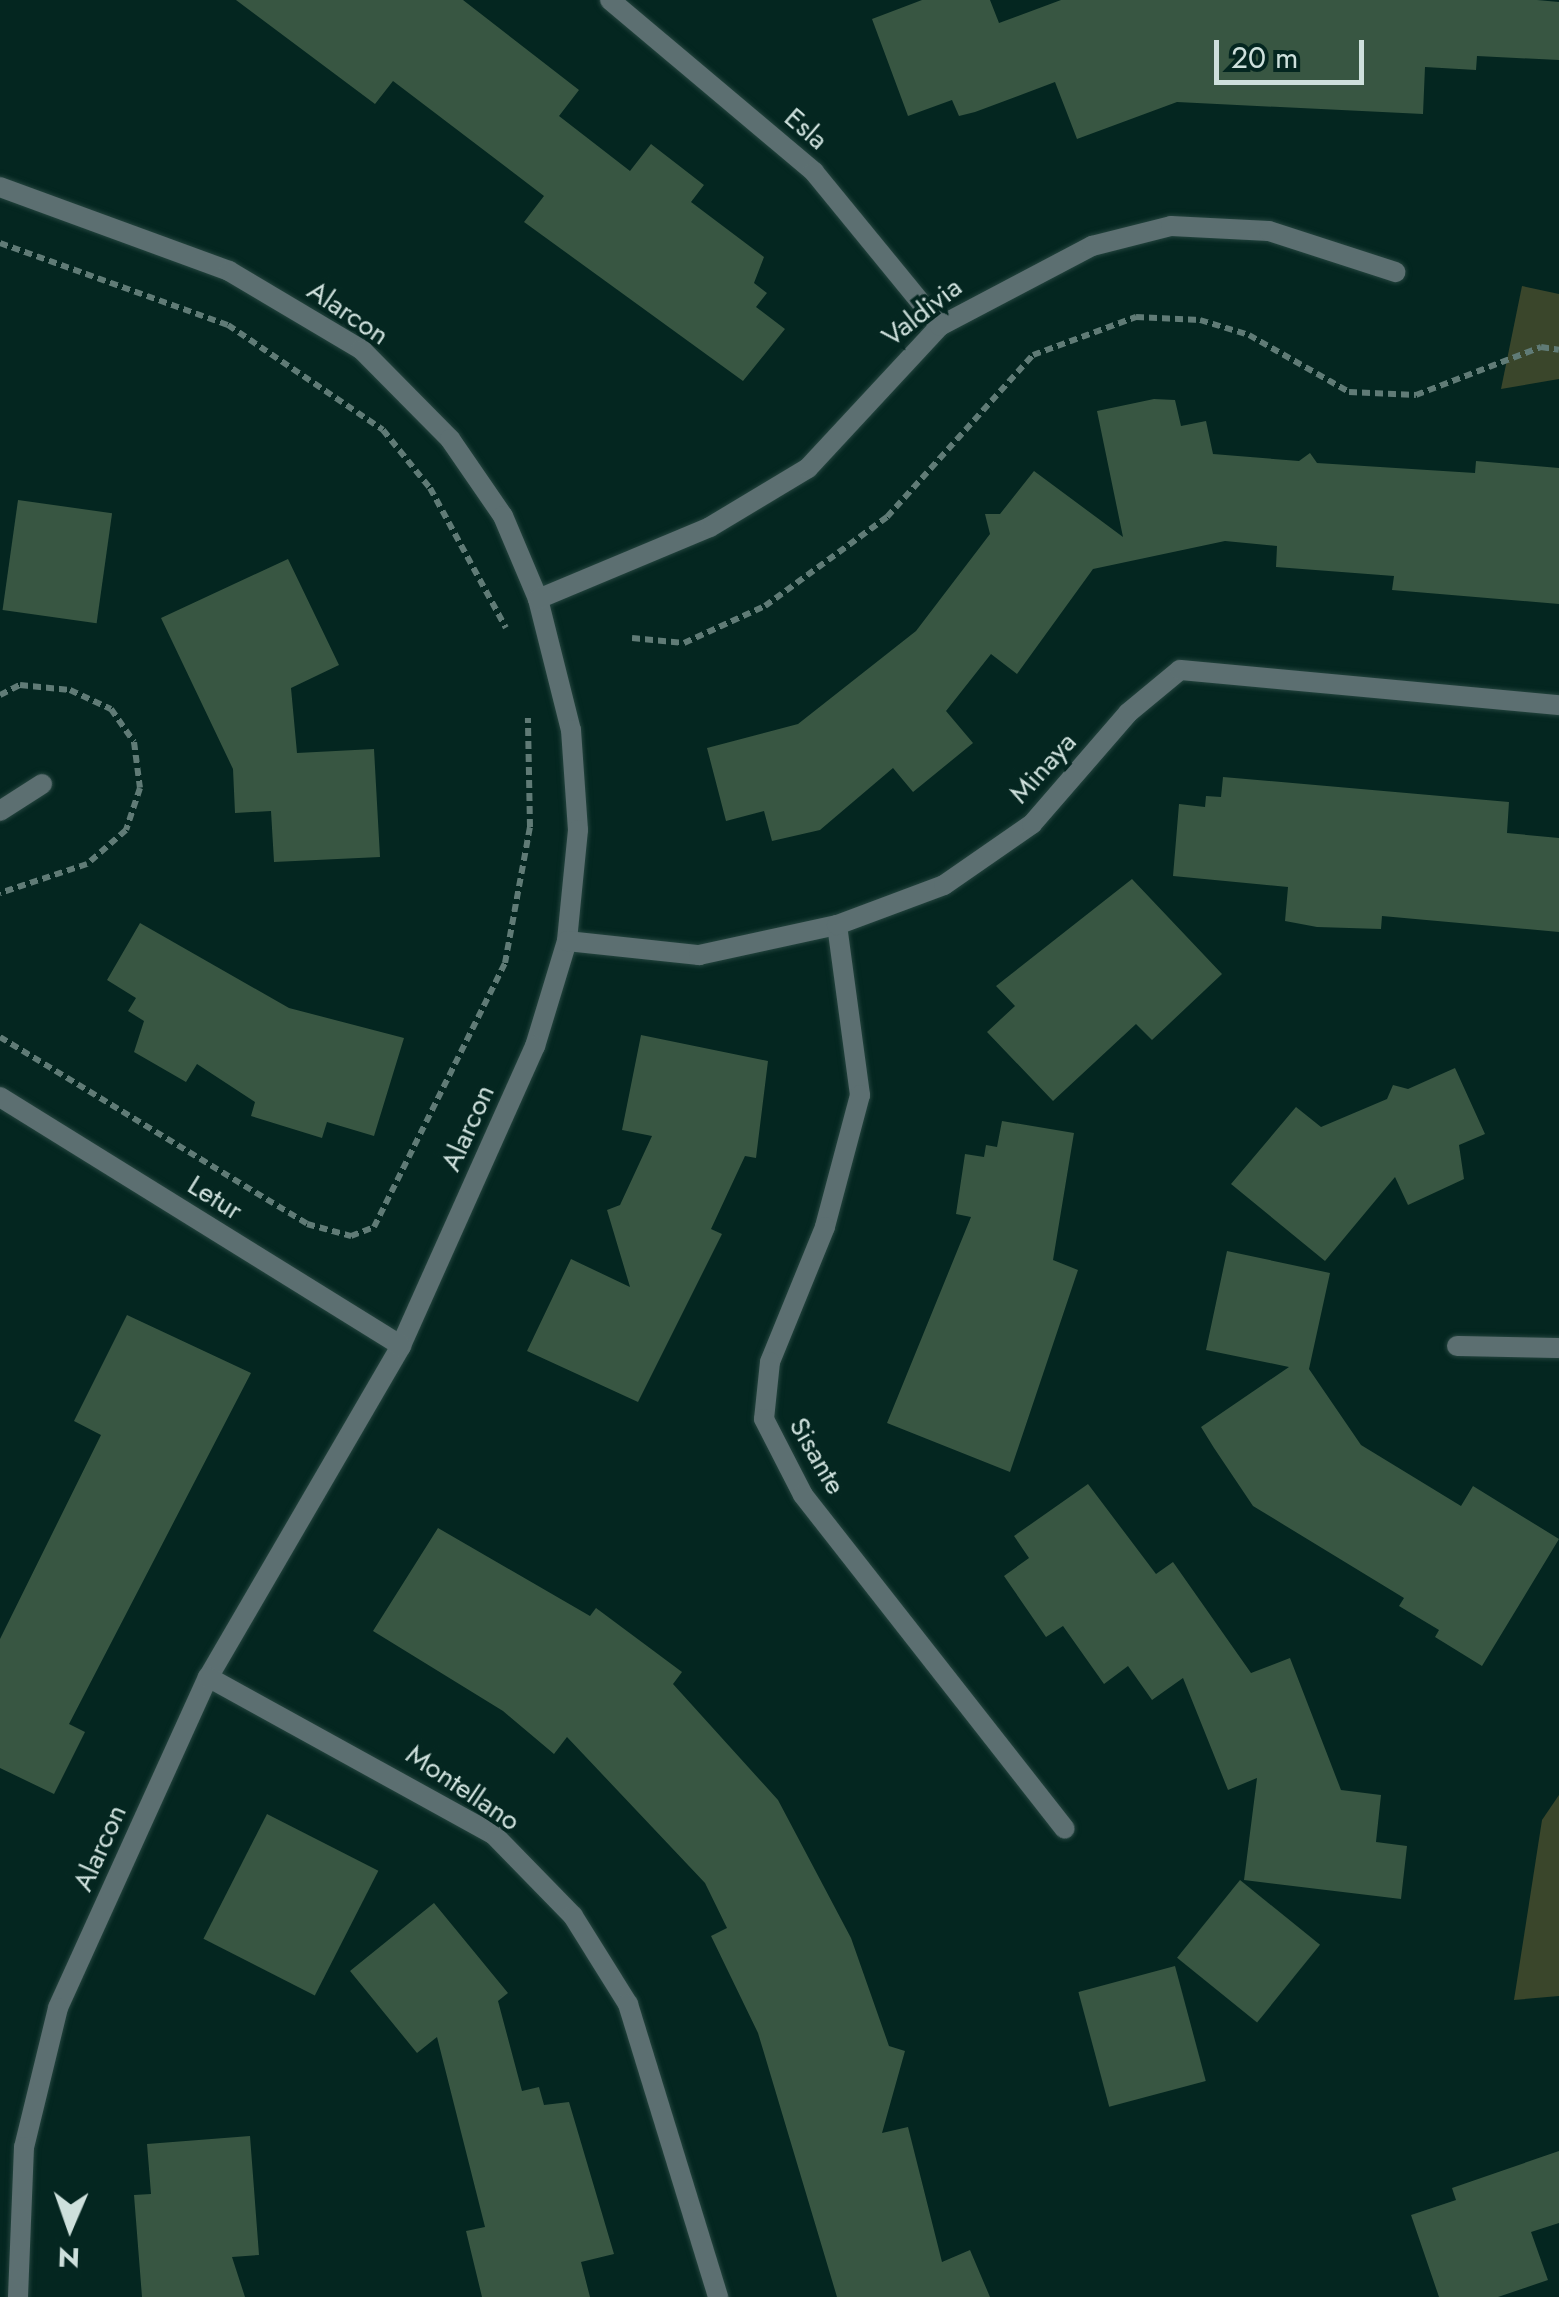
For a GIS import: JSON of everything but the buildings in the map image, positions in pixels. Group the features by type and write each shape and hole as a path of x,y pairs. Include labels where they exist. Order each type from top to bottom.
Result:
{"street":[{"name":"Esla","path":"610,0 814,172 940,326"},
{"name":"Alarcon","path":"0,187 229,271 362,350 450,439 503,516 538,599 571,730 578,830 566,941 534,1046 401,1346 208,1677 58,2008 24,2147 18,2297"},
{"name":"Valdivia","path":"538,599 710,527 808,468 940,326 1092,246 1171,226 1269,231 1394,272"},
{"name":"Minaya","path":"566,941 700,955 837,926 944,886 1032,824 1128,713 1180,670 1559,705"},
{"path":"0,811 42,784"},
{"name":"Sisante","path":"837,926 860,1095 824,1227 770,1362 764,1419 804,1495 1065,1829"},
{"name":"Letur","path":"0,1097 401,1346"},
{"path":"1456,1346 1559,1348"},
{"name":"Montellano","path":"208,1677 494,1835 573,1916 628,2004 718,2297"}],"path":[{"path":"0,243 228,325 384,430 447,517 511,648"},
{"path":"632,638 684,643 766,606 887,517 1032,355 1136,318 1200,320 1249,336 1349,392 1416,395 1541,347 1559,350"},
{"path":"0,695 20,685 70,690 110,708 134,742 140,788 126,830 87,864 0,892"},
{"path":"0,1037 308,1224 351,1236 374,1227 505,964 530,827 524,701"}],"green space":[{"path":"1522,286 1559,294 1559,379 1501,389"},
{"path":"1559,1795 1559,1996 1514,2000 1542,1820"}]}
